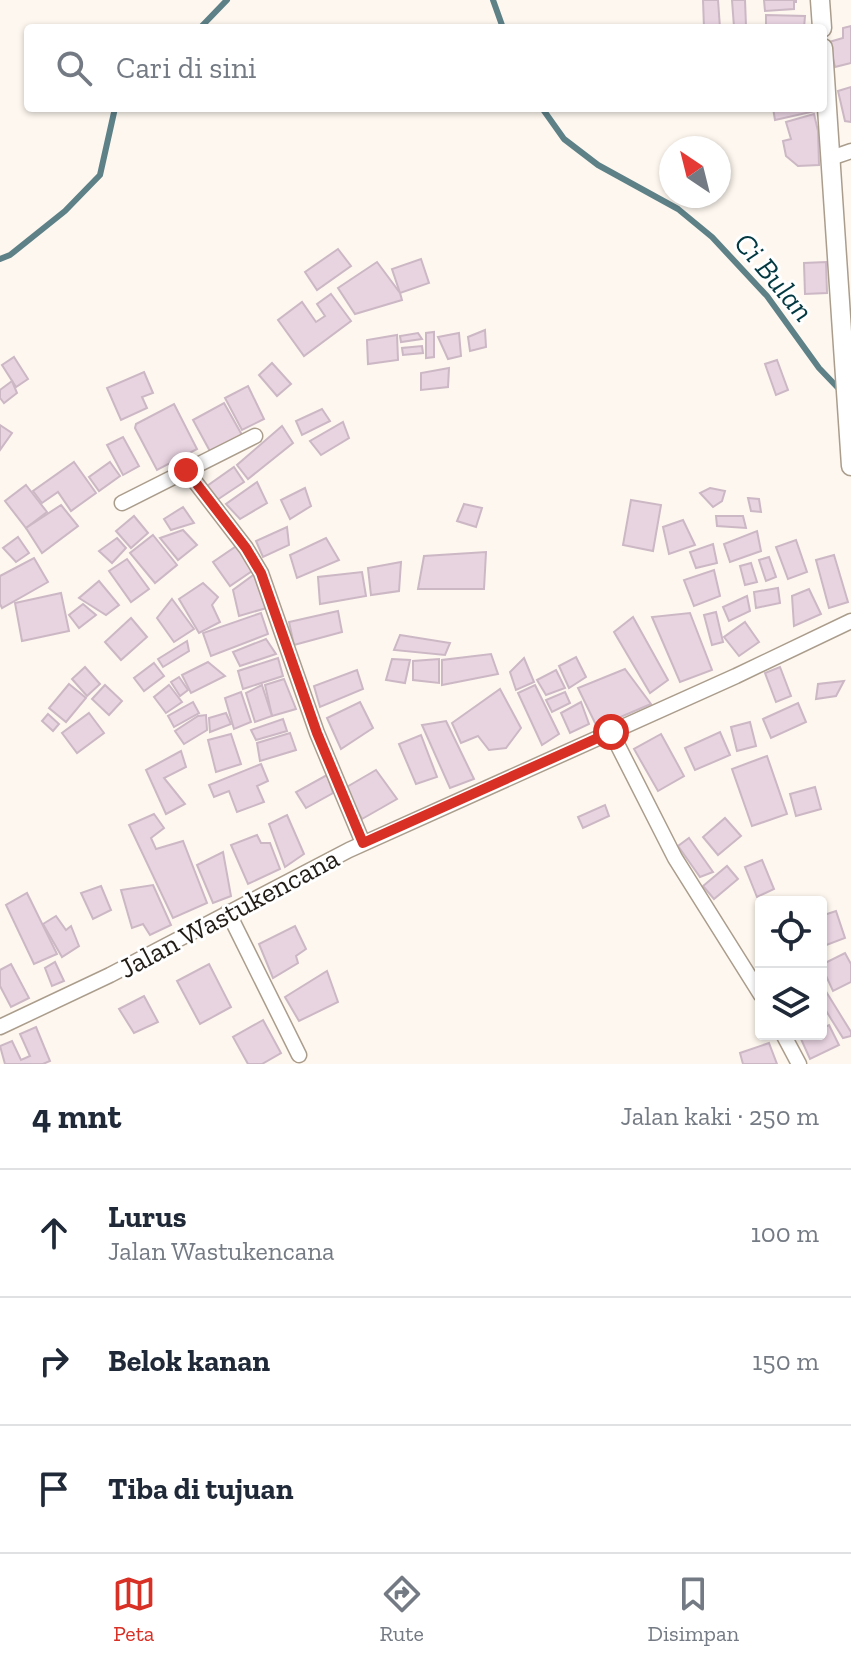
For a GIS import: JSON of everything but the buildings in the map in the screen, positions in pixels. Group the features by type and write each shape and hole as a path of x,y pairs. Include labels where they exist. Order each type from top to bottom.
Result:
{"street":[{"path":"820,0 822,24"},
{"path":"827,103 851,466"},
{"path":"831,158 851,151"},
{"path":"122,503 255,436"},
{"path":"186,470 246,548 261,573 317,733 363,843"},
{"name":"Jalan Wastukencana","path":"0,1027 110,975 363,843 851,621"},
{"path":"611,732 675,858 755,985"},
{"path":"228,912 299,1055"},
{"path":"786,1040 799,1064"}],"waterway":[{"name":"Ci Bulan","path":"204,24 227,0"},
{"name":"Ci Bulan","path":"493,0 502,24"},
{"name":"Ci Bulan","path":"0,259 10,255 65,211 100,175 114,112"},
{"name":"Ci Bulan","path":"545,112 564,139 598,165 678,209 712,237 767,296 819,368 840,390"}],"route":[{"path":"186,470 246,548 261,573 317,733 363,843 611,732"}]}
